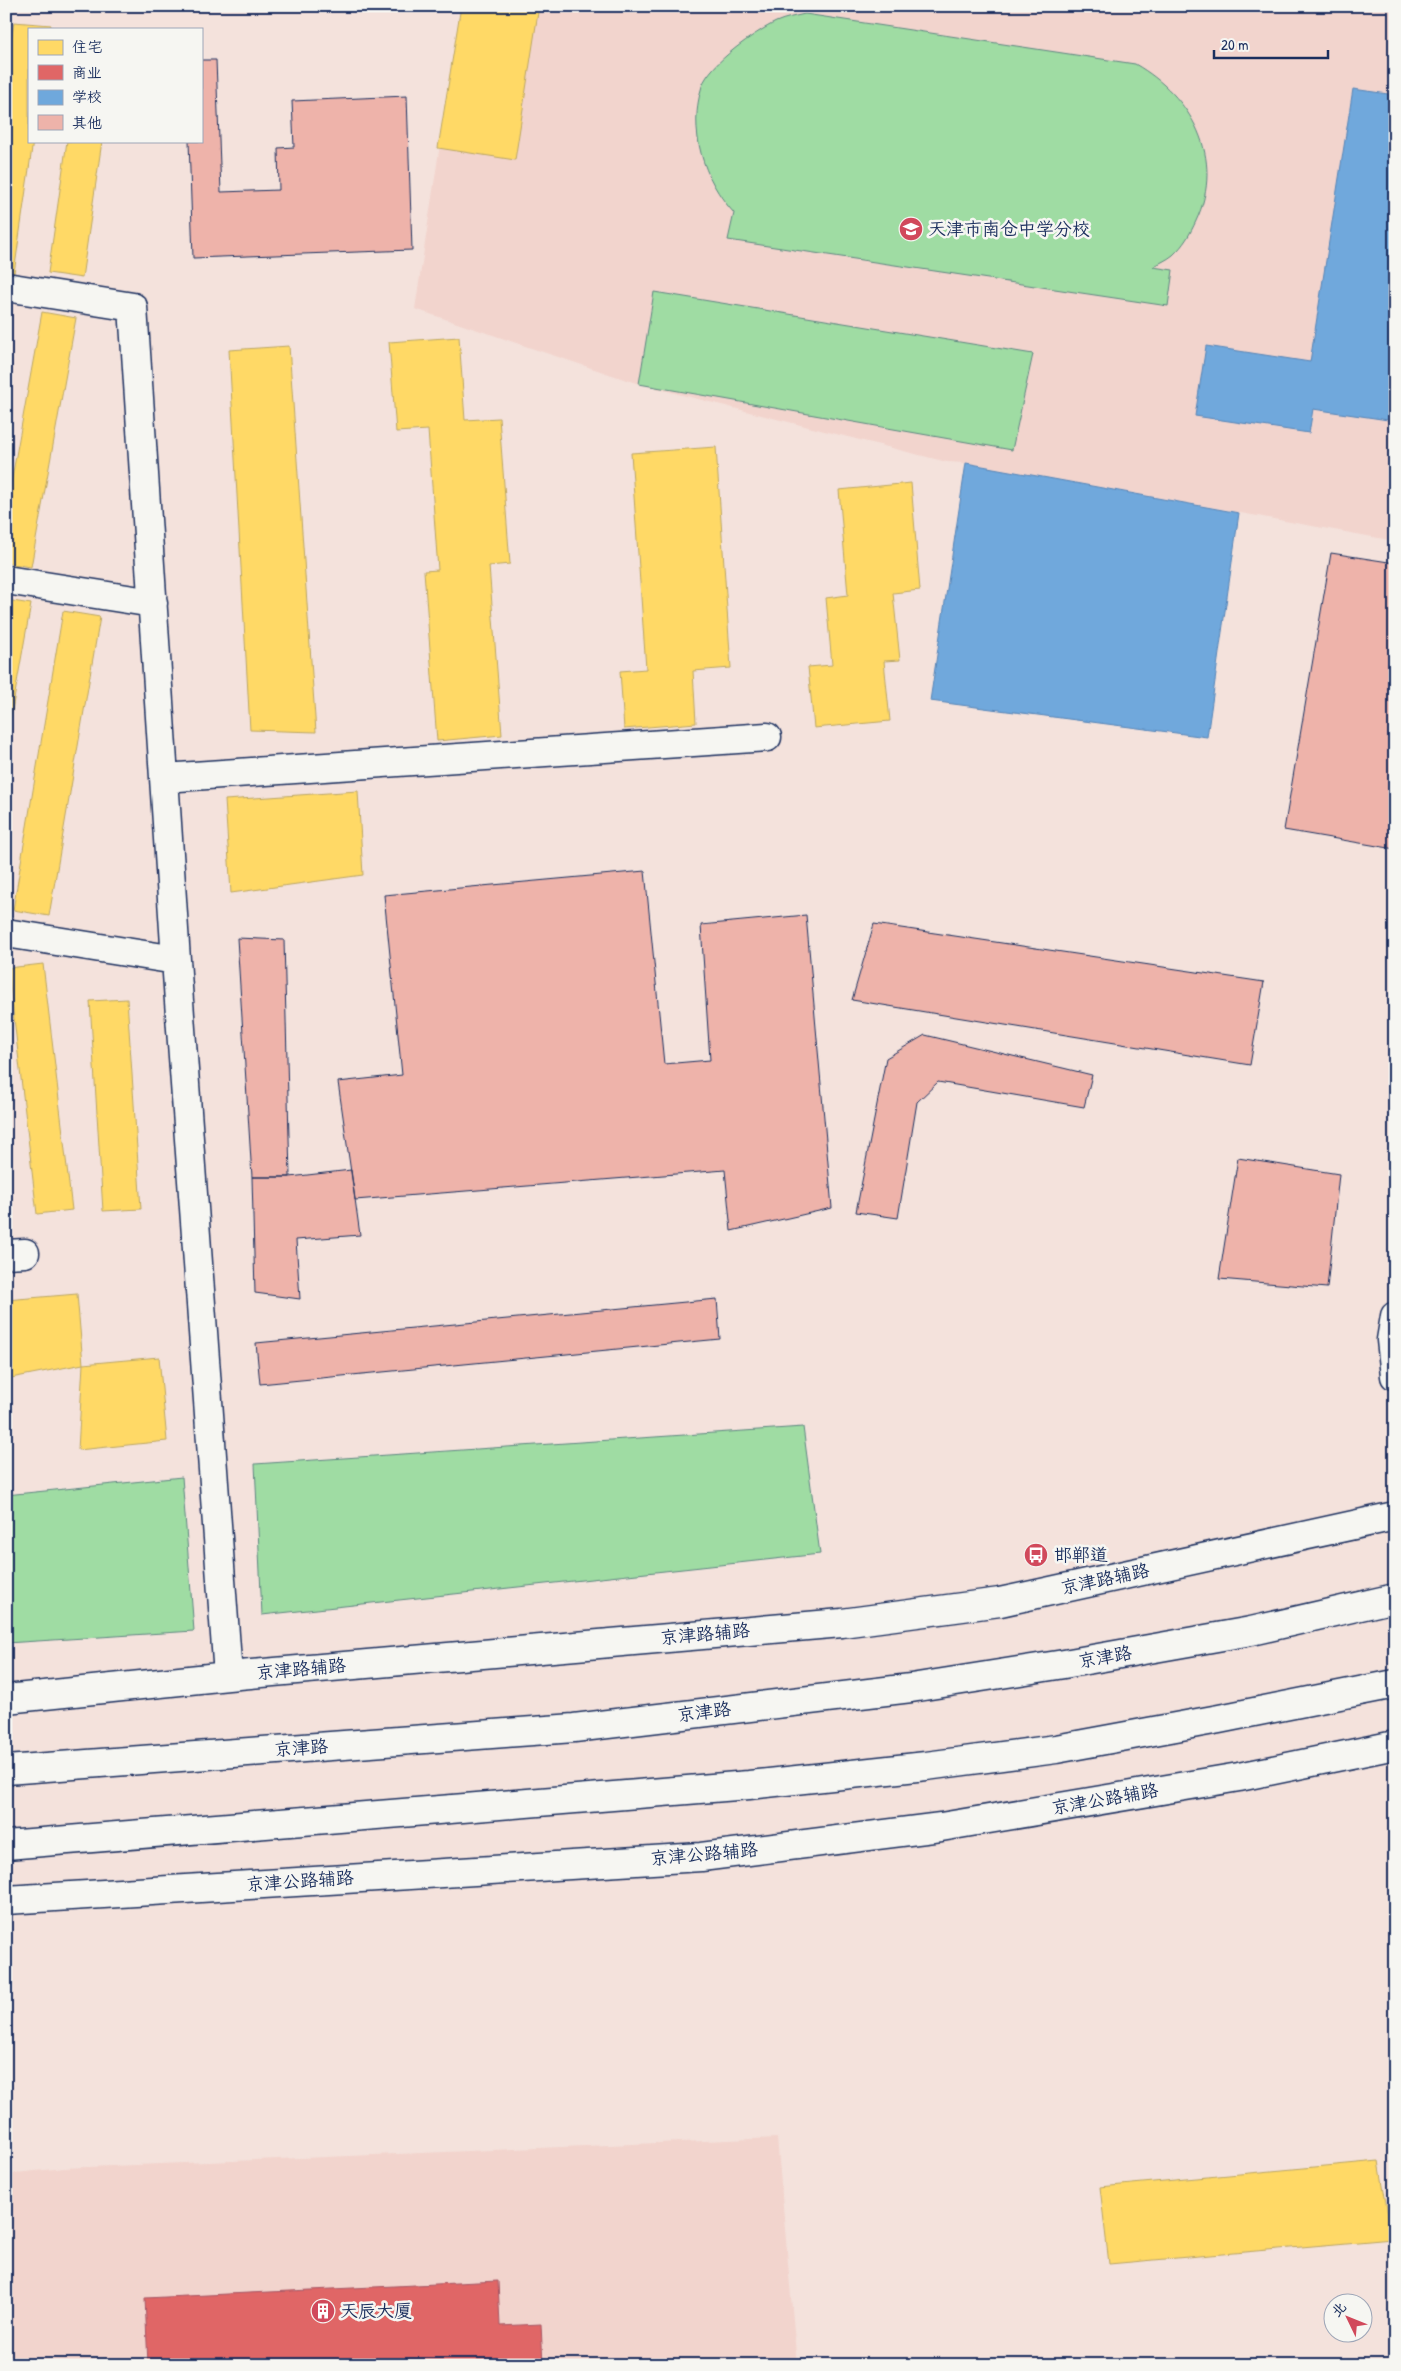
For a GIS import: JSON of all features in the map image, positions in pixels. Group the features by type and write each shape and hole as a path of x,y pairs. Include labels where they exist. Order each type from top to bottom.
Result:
{"street":[{"path":"6,287 132,307 176,960 228,1676"},
{"path":"6,580 153,604"},
{"path":"164,778 767,737"},
{"path":"6,933 176,960"},
{"path":"1395,1316 1391,1340 1395,1376"},
{"name":"京津路辅路","path":"6,1699 228,1676 842,1622 1000,1602 1395,1516"},
{"name":"京津路","path":"6,1770 574,1728 911,1688 1064,1664 1251,1631 1395,1598"},
{"path":"6,1845 749,1785 1056,1749 1219,1720 1395,1684"},
{"name":"京津公路辅路","path":"6,1900 701,1856 941,1827 1239,1777 1395,1745"}],"shaded area":[{"name":"天津市南仓中学分校","path":"461,6 1395,6 1395,541 966,463 947,462 639,384 415,309"},
{"path":"777,2138 797,2365 6,2365 6,2174 64,2168"}],"green space":[{"path":"805,14 1135,64 1155,77 1187,111 1198,131 1205,152 1207,174 1204,197 1189,235 1173,255 1153,267 1173,270 1168,306 728,240 734,213 714,185 701,154 698,137 698,103 702,86 723,58 745,41 776,22"},
{"path":"654,292 1033,354 1012,450 639,384"},
{"path":"803,1427 820,1554 262,1615 255,1464"},
{"path":"182,1477 194,1631 6,1643 6,1495"}],"building: 住宅":[{"path":"461,6 539,6 515,160 438,148"},
{"path":"14,22 51,25 50,28 28,28 28,142 33,142 14,273 6,272 6,70"},
{"path":"67,142 102,142 82,278 48,273"},
{"path":"42,312 76,318 31,567 6,563 6,511"},
{"path":"459,337 465,420 499,418 510,564 489,566 502,735 437,741 424,571 438,570 428,430 396,432 389,342"},
{"path":"289,346 316,732 250,730 229,350"},
{"path":"716,447 731,668 693,671 696,723 624,729 620,671 646,669 631,453"},
{"path":"911,483 920,590 893,593 900,660 884,661 890,721 814,728 808,667 832,665 826,598 848,595 839,490"},
{"path":"6,600 31,604 6,744"},
{"path":"63,611 100,617 49,916 13,910"},
{"path":"358,791 363,875 231,893 225,800"},
{"path":"43,964 72,1210 37,1214 8,968"},
{"path":"127,999 141,1209 103,1211 90,1001"},
{"path":"77,1294 83,1364 6,1379 6,1300"},
{"path":"159,1357 167,1441 78,1450 83,1364"},
{"path":"1379,2161 1392,2239 1109,2264 1100,2187"}],"building: 商业":[{"name":"天辰大厦","path":"498,2281 500,2326 541,2324 543,2365 148,2365 145,2298"}],"building: 学校":[{"path":"1353,89 1395,95 1395,421 1313,409 1309,433 1195,416 1206,346 1310,362"},
{"path":"966,463 1239,513 1207,737 930,701"}],"building: 其他":[{"path":"202,60 216,60 221,192 279,190 278,148 294,147 292,101 407,96 412,250 193,258 189,142 202,142"},
{"path":"1331,553 1395,563 1395,849 1284,830"},
{"path":"645,871 664,1064 710,1060 701,925 806,915 832,1208 731,1231 725,1170 355,1200 338,1082 402,1075 384,895"},
{"path":"874,924 1264,982 1250,1065 852,1000"},
{"path":"237,938 284,940 290,1177 252,1177"},
{"path":"925,1035 1092,1075 1084,1107 938,1082 917,1102 898,1218 856,1212 886,1058"},
{"path":"1238,1158 1339,1174 1327,1288 1219,1279"},
{"path":"351,1170 360,1235 296,1240 300,1299 255,1293 252,1177 290,1177"},
{"path":"717,1299 720,1339 260,1384 256,1343"}],"place":[{"name":"天津市南仓中学分校","path":"911,229"},
{"name":"邯郸道","path":"1036,1555"},
{"name":"天辰大厦","path":"323,2311"}]}
